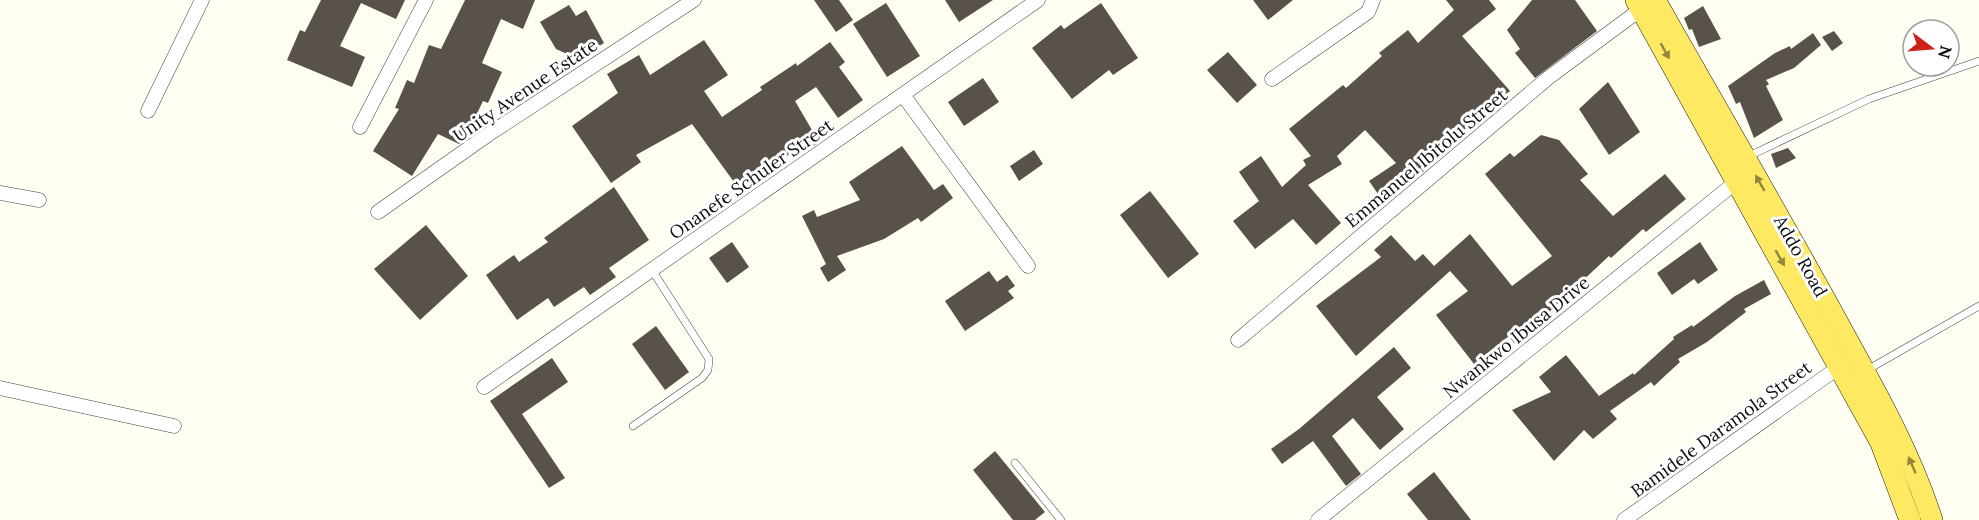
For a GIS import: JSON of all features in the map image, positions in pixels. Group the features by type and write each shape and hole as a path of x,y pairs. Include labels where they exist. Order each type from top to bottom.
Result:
{"main road":[{"name":"Addo Road","path":"1644,3 1745,158 1864,371 1894,426 1918,479 1932,520"},
{"name":"Addo Road","path":"1644,3 1736,182 1881,443 1910,520"}],"street":[{"path":"148,111 202,0"},
{"path":"360,127 426,0"},
{"name":"Unity Avenue Estate","path":"378,212 489,134 694,0"},
{"name":"Onanefe Schuler Street","path":"484,387 1038,0"},
{"path":"1272,79 1368,12 1372,0"},
{"name":"Emmanuel Ibitolu Street","path":"1238,340 1540,85 1644,3"},
{"path":"903,95 1028,266"},
{"name":"Nwankwo Ibusa Drive","path":"1318,520 1736,182"},
{"path":"0,193 39,200"},
{"name":"Bamidele Daramola Street","path":"1625,520 1839,367"},
{"path":"0,388 174,426"}],"lane":[{"path":"1745,158 1869,99 1979,61"},
{"path":"633,426 702,378 708,370 709,359 652,270"},
{"path":"1864,371 1979,306"},
{"path":"1015,463 1061,520"}],"building":[{"path":"321,0 405,0 396,19 361,3 340,46 365,57 352,87 287,60 300,30 305,32"},
{"path":"465,0 535,0 523,29 501,19 482,63 502,72 488,103 483,101 464,141 459,144 438,134 412,176 373,151 399,109 395,108 407,80 414,83 429,45 441,49"},
{"path":"814,0 839,0 853,20 836,32"},
{"path":"945,0 993,0 959,22"},
{"path":"1253,0 1293,0 1268,20"},
{"path":"1446,0 1489,0 1496,9 1462,36 1510,91 1446,145 1450,149 1385,204 1369,181 1396,163 1365,130 1337,156 1342,164 1308,185 1341,223 1316,245 1293,219 1255,249 1233,221 1259,201 1239,172 1261,156 1282,187 1306,165 1303,160 1311,156 1289,129 1343,85 1346,88 1382,56 1379,53 1408,30 1418,43 1454,10"},
{"path":"1532,0 1575,0 1597,31 1535,78 1515,53 1520,49 1507,30"},
{"path":"886,3 920,56 887,77 853,24"},
{"path":"1101,3 1138,58 1113,75 1109,70 1072,99 1032,48 1061,25 1064,29"},
{"path":"569,5 576,16 586,10 604,43 578,59 556,49 540,22"},
{"path":"1703,6 1721,39 1699,47 1692,29 1689,30 1684,18"},
{"path":"1834,31 1843,43 1832,51 1822,37"},
{"path":"1813,33 1821,45 1794,68 1766,80 1769,84 1766,86 1783,120 1754,138 1740,102 1736,104 1728,86 1775,53 1790,46 1791,49"},
{"path":"704,40 728,75 704,91 722,117 762,90 760,87 796,63 797,66 830,42 845,62 839,67 863,100 838,118 816,87 795,101 819,142 805,152 802,147 739,189 692,124 636,155 641,162 611,183 572,126 618,93 607,74 639,55 650,75"},
{"path":"1228,52 1257,85 1237,103 1207,70"},
{"path":"983,78 999,102 964,126 948,102"},
{"path":"1608,82 1640,132 1609,155 1579,109"},
{"path":"1541,135 1559,140 1588,174 1580,180 1613,216 1665,174 1686,199 1646,232 1643,229 1611,258 1609,256 1515,344 1509,336 1474,364 1436,315 1468,291 1450,271 1356,356 1316,306 1381,257 1374,250 1391,235 1415,261 1423,254 1434,266 1470,234 1512,286 1552,256 1485,174 1510,153 1514,157"},
{"path":"902,146 934,190 943,184 953,198 921,222 918,218 884,239 837,256 846,270 828,282 820,268 826,264 802,216 814,210 817,217 860,200 849,182"},
{"path":"1788,148 1796,158 1776,168 1771,154"},
{"path":"1034,150 1043,164 1019,181 1010,166"},
{"path":"614,187 649,240 609,268 616,277 590,295 584,287 554,307 548,298 517,320 486,275 514,255 519,262 548,242 544,238"},
{"path":"1150,191 1199,254 1168,278 1120,215"},
{"path":"426,225 468,276 420,320 374,269"},
{"path":"732,242 749,267 727,283 709,258"},
{"path":"1700,242 1718,270 1698,284 1694,279 1672,295 1657,273"},
{"path":"989,271 997,282 1007,275 1015,286 1008,291 1014,298 965,331 945,301"},
{"path":"1764,280 1771,294 1744,309 1746,312 1707,342 1678,359 1680,362 1654,386 1651,382 1610,411 1617,419 1593,439 1584,430 1554,461 1512,410 1551,392 1539,377 1566,355 1599,396 1633,373 1634,375 1674,339 1673,337 1692,325 1693,327 1735,296"},
{"path":"656,326 689,372 665,390 632,344"},
{"path":"1394,347 1411,368 1377,397 1404,429 1380,450 1353,418 1332,436 1361,474 1346,486 1313,441 1282,464 1271,449 1299,429"},
{"path":"552,358 568,382 522,414 565,478 549,488 490,401"},
{"path":"995,451 1045,512 1035,520 1013,520 973,470"},
{"path":"1434,472 1471,520 1428,520 1407,494"}]}
